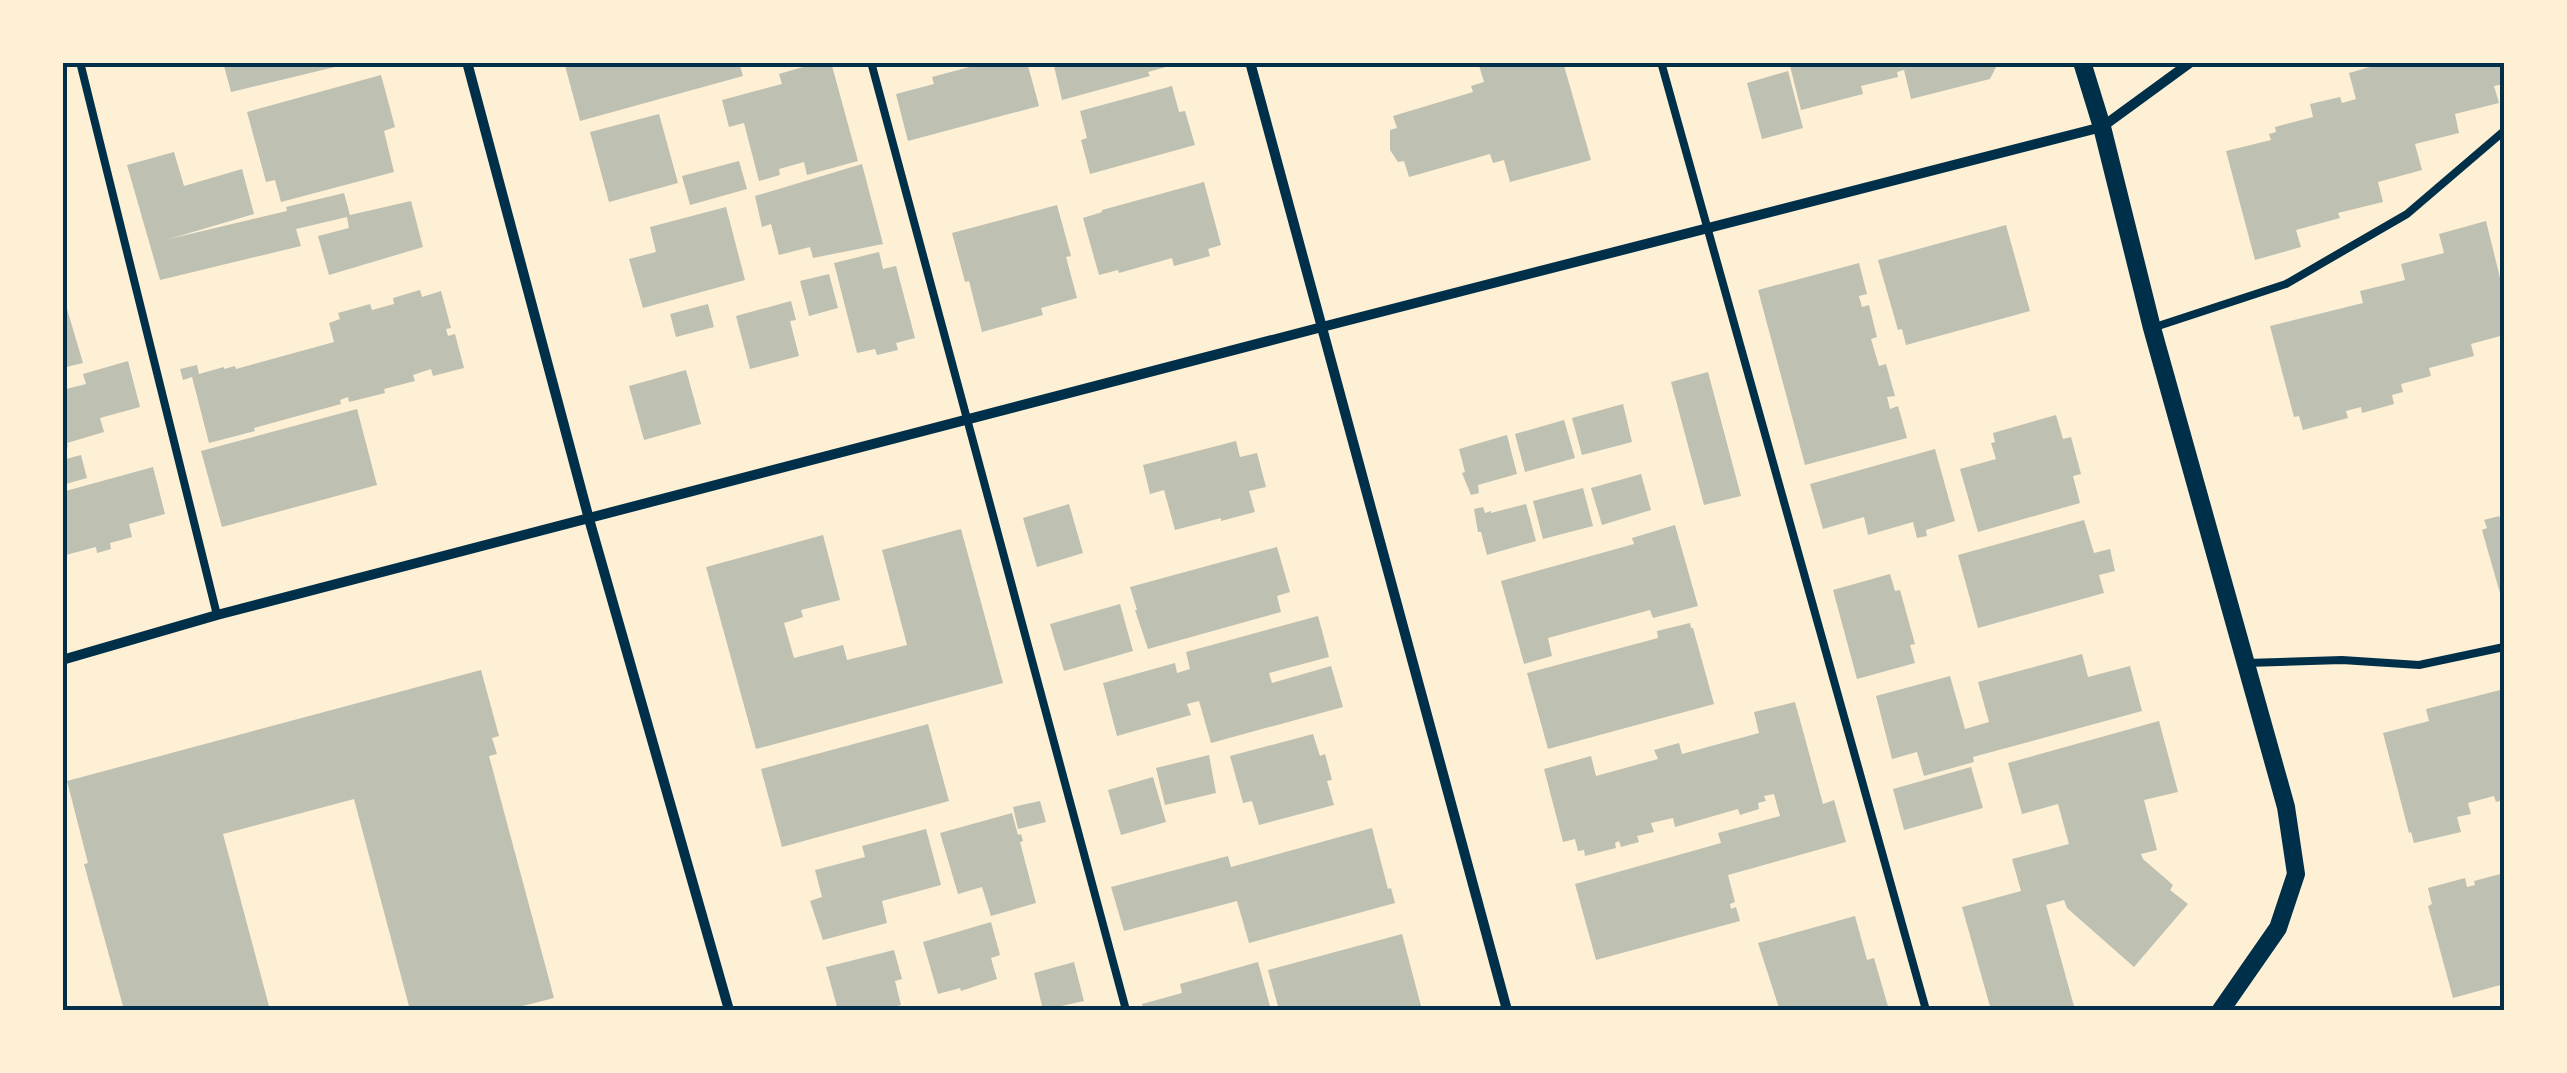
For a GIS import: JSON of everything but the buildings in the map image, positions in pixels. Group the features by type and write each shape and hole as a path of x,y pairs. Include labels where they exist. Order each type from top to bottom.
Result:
{"street":[{"path":"467,62 589,519 730,1010"},
{"path":"1250,62 1507,1010"},
{"path":"2082,62 2286,807 2296,874 2278,928 2220,1010"},
{"path":"62,660 217,615 1322,326 2102,127 2191,62"}],"lane":[{"path":"80,62 217,615"},
{"path":"870,62 1126,1010"},
{"path":"1662,62 1926,1010"},
{"path":"2152,328 2286,284 2407,214 2504,131"},
{"path":"2246,663 2342,660 2419,665 2504,647"}]}
